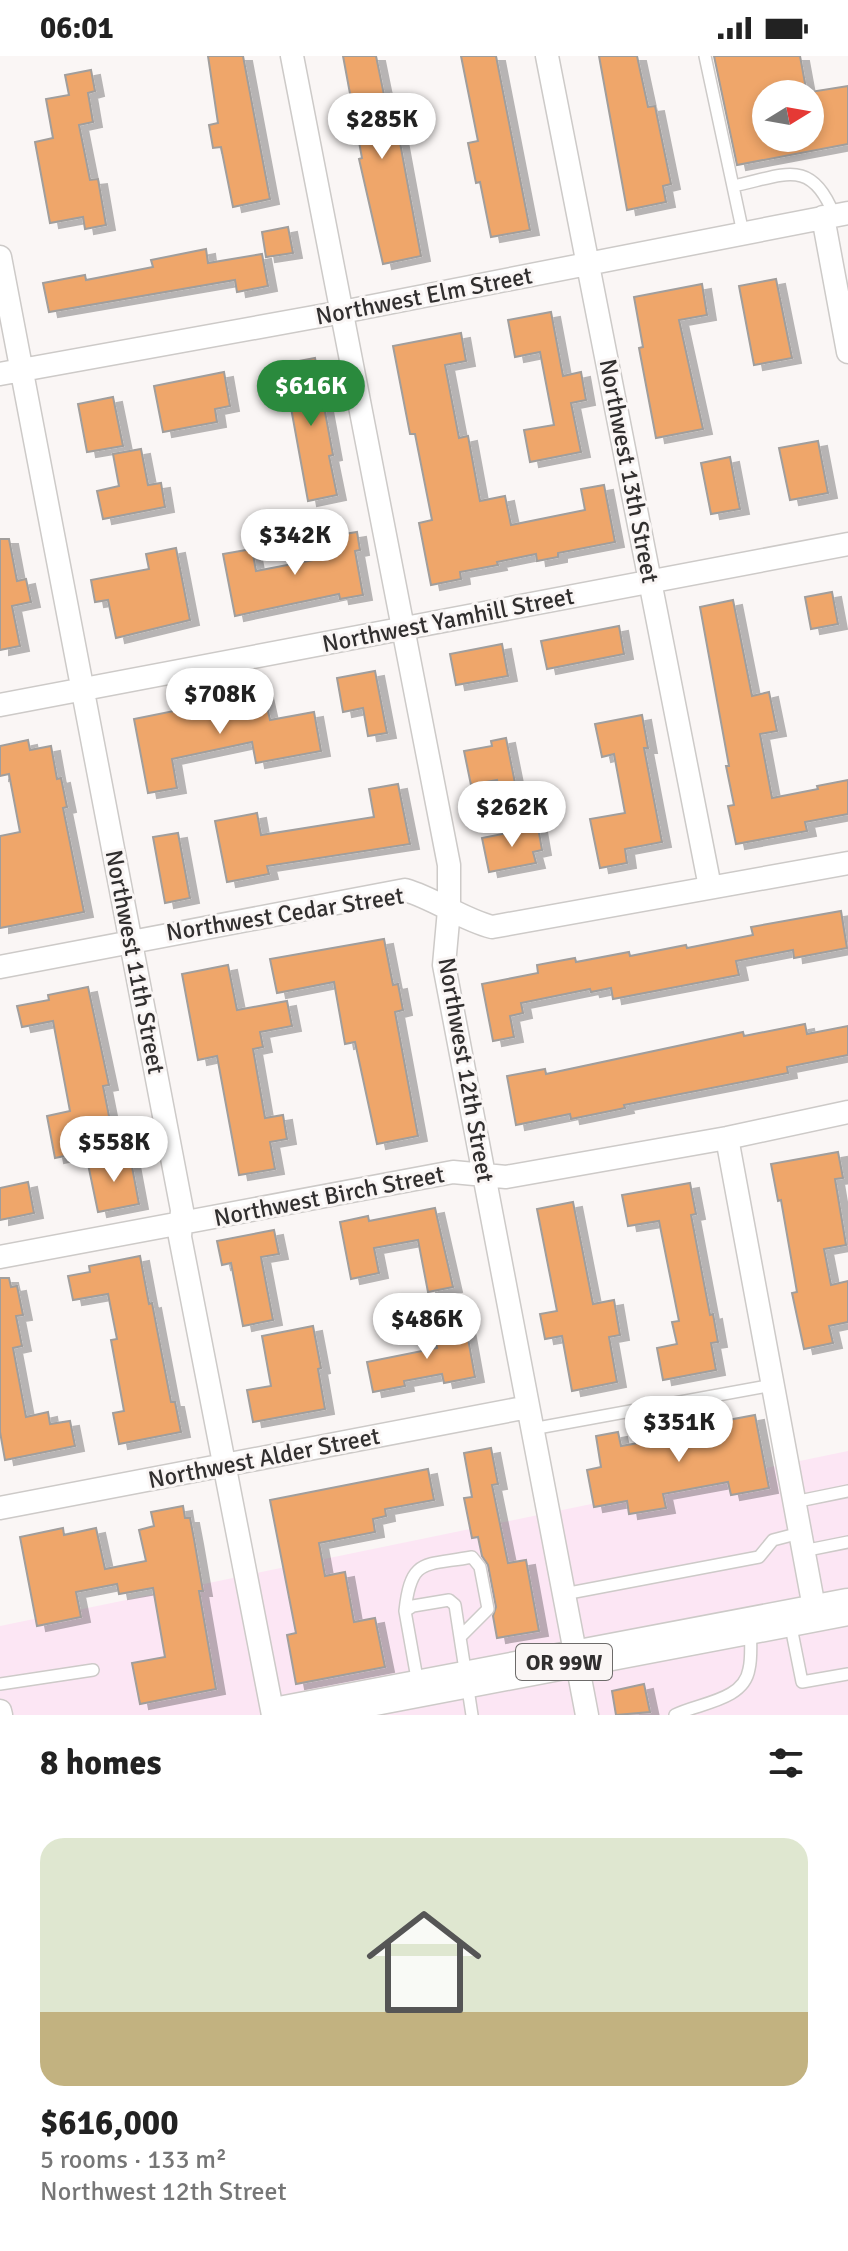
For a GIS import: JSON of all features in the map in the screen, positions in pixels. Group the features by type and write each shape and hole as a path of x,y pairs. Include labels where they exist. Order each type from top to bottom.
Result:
{"highway":[{"name":"OR 99W","path":"280,1715 419,1689 469,1698 576,1659 817,1613"}],"street":[{"name":"Northwest 12th Street","path":"292,56 449,865 444,965 587,1715"},
{"name":"Northwest 13th Street","path":"547,56 710,887"},
{"name":"Northwest Elm Street","path":"11,372 342,312 835,215"},
{"path":"835,215 848,352"},
{"name":"Northwest 11th Street","path":"0,257 11,372 83,689 182,1210 180,1237 273,1715"},
{"name":"Northwest Yamhill Street","path":"0,705 848,544"},
{"name":"Northwest Cedar Street","path":"0,967 405,890 423,895 474,922 492,927 848,863"},
{"name":"Northwest Birch Street","path":"0,1257 453,1172 506,1177 727,1138 848,1112"},
{"path":"727,1138 817,1613"},
{"name":"Northwest Alder Street","path":"0,1508 224,1466 530,1418"}],"lane":[{"path":"705,56 743,233"},
{"path":"733,186 800,174 817,184 835,215"},
{"path":"530,1418 773,1385"},
{"path":"794,1502 848,1491"},
{"path":"564,1594 759,1557 773,1540 848,1542"},
{"path":"419,1689 405,1611 409,1581 421,1566 472,1557 480,1567 488,1609 460,1637"},
{"path":"405,1611 413,1606 449,1600 455,1605 469,1698"},
{"path":"817,1613 802,1682 848,1674"},
{"path":"675,1715 725,1697 742,1685 749,1672 751,1626"},
{"path":"0,1684 93,1670"}],"shaded area":[{"path":"848,1451 848,1715 0,1715 0,1626"}],"building":[{"path":"208,56 243,56 270,199 233,207 221,147 213,148 209,125 218,123"},
{"path":"343,56 376,56 384,95 391,94 421,256 383,264 359,159 362,158"},
{"path":"461,56 496,56 530,230 491,237 468,143 478,141"},
{"path":"599,56 637,56 648,107 655,106 671,184 663,186 666,202 627,210"},
{"path":"714,56 800,56 804,80 752,80 752,152 806,152 737,165"},
{"path":"91,70 95,91 88,93 93,122 79,125 90,180 98,179 106,225 85,229 83,217 50,223 35,142 53,138 46,99 69,95 65,75"},
{"path":"848,86 848,144 824,149 824,90"},
{"path":"288,227 293,253 266,257 262,232"},
{"path":"206,249 208,263 262,254 268,286 237,292 235,280 49,312 43,283 85,275 86,280 153,267 151,260"},
{"path":"776,279 792,358 754,365 739,286"},
{"path":"702,284 707,315 679,320 703,429 656,438 639,348 643,347 634,297"},
{"path":"551,312 563,376 581,372 586,400 571,403 581,452 530,462 524,430 554,425 540,352 515,357 508,320"},
{"path":"461,333 466,361 445,365 459,438 468,436 480,501 505,496 511,525 585,510 581,489 604,485 615,542 558,553 558,557 537,561 536,554 497,562 498,565 460,572 461,579 431,585 419,523 432,520 415,434 410,434 393,346"},
{"path":"315,358 337,495 308,501 283,364"},
{"path":"224,372 230,406 215,409 217,422 163,432 154,386"},
{"path":"113,397 123,446 87,452 78,404"},
{"path":"818,441 828,493 790,500 779,448"},
{"path":"141,449 148,485 161,483 165,507 103,519 97,491 119,486 113,454"},
{"path":"730,457 740,509 711,514 701,463"},
{"path":"357,532 360,550 355,551 363,595 340,599 339,594 235,616 223,554 252,549 256,571 324,558 320,538"},
{"path":"0,539 9,539 17,581 26,579 31,602 12,606 20,646 0,650"},
{"path":"176,548 190,620 116,638 108,600 95,602 91,580 149,569 146,554"},
{"path":"832,592 838,624 811,629 805,597"},
{"path":"733,600 752,696 769,692 777,731 760,734 772,798 848,780 848,814 805,822 807,831 736,844 728,806 734,805 726,766 729,766 700,607"},
{"path":"619,626 624,654 547,669 541,641"},
{"path":"502,644 508,676 456,685 450,654"},
{"path":"375,671 387,733 368,736 363,708 343,712 337,678"},
{"path":"264,693 270,720 314,712 321,751 256,763 252,742 172,759 177,788 148,793 134,719"},
{"path":"642,715 648,748 644,748 662,842 625,849 627,863 600,868 590,819 625,813 614,754 602,757 595,724"},
{"path":"506,738 517,793 500,796 497,780 471,785 464,751 492,746 491,741"},
{"path":"28,740 30,750 51,746 57,779 61,778 67,807 63,808 84,912 0,928 0,836 20,832 9,774 0,776 0,746"},
{"path":"398,784 410,844 267,866 269,874 227,882 215,821 257,813 261,835 374,817 369,789"},
{"path":"538,827 542,850 533,852 536,863 489,872 482,838"},
{"path":"178,833 190,898 165,903 153,837"},
{"path":"841,911 847,948 794,958 793,950 736,961 739,975 613,999 611,988 591,992 590,989 521,1003 523,1013 510,1016 514,1037 493,1041 482,984 538,973 537,965 575,958 576,962 629,952 630,956 686,945 687,948 753,935 751,927"},
{"path":"384,939 393,985 398,984 403,1010 395,1012 418,1136 377,1144 355,1042 345,1044 334,982 277,993 270,959"},
{"path":"228,965 237,1010 287,1001 292,1026 260,1032 263,1047 253,1049 265,1118 283,1115 287,1139 270,1142 275,1169 239,1175 217,1056 198,1060 182,974"},
{"path":"88,987 109,1085 103,1086 110,1121 83,1126 88,1151 55,1158 47,1116 70,1111 53,1021 22,1027 17,1006 49,1000 48,995"},
{"path":"805,1024 807,1034 848,1026 848,1055 787,1067 788,1073 624,1105 625,1108 571,1119 570,1114 516,1125 507,1076 545,1069 546,1074 743,1032 744,1036"},
{"path":"838,1152 843,1178 835,1179 846,1245 824,1249 831,1285 848,1281 848,1322 829,1326 833,1343 804,1349 792,1293 797,1292 781,1200 778,1201 771,1164"},
{"path":"130,1156 139,1204 98,1212 88,1164"},
{"path":"28,1182 34,1213 0,1220 0,1188"},
{"path":"690,1183 696,1214 691,1215 718,1342 711,1343 716,1370 663,1380 657,1348 677,1344 672,1322 679,1321 659,1221 628,1226 622,1195"},
{"path":"573,1202 593,1304 614,1300 620,1335 609,1337 617,1382 572,1391 562,1336 545,1339 540,1314 557,1311 537,1209"},
{"path":"435,1208 453,1287 428,1292 418,1240 374,1248 379,1273 351,1279 340,1222 368,1216 369,1221"},
{"path":"274,1230 279,1254 261,1257 273,1320 243,1326 231,1263 222,1265 217,1241"},
{"path":"140,1256 171,1402 175,1402 181,1432 119,1444 113,1413 124,1411 111,1340 117,1339 108,1294 73,1300 68,1276 90,1272 89,1266"},
{"path":"0,1278 9,1278 11,1287 17,1286 23,1315 16,1316 22,1346 13,1348 26,1417 48,1412 50,1424 70,1421 75,1446 5,1460 0,1432"},
{"path":"465,1322 475,1377 444,1383 442,1374 404,1381 405,1386 373,1392 367,1362 437,1348 433,1328"},
{"path":"313,1326 325,1409 253,1422 247,1390 271,1386 262,1336"},
{"path":"710,1412 712,1423 755,1415 769,1488 731,1495 728,1482 663,1494 666,1508 629,1514 627,1501 594,1507 587,1470 601,1467 596,1436 618,1432 621,1446 690,1434 687,1416"},
{"path":"491,1448 498,1484 492,1485 508,1563 526,1560 539,1631 497,1638 493,1616 496,1607 488,1565 482,1556 478,1537 472,1538 464,1498 472,1497 464,1453"},
{"path":"428,1469 434,1500 385,1509 386,1516 373,1519 375,1532 319,1543 325,1576 345,1572 354,1622 375,1618 385,1667 296,1684 287,1635 296,1633 270,1500"},
{"path":"183,1506 185,1518 190,1518 194,1539 203,1591 199,1591 216,1689 140,1704 132,1663 165,1657 153,1588 119,1594 117,1584 76,1592 81,1617 37,1626 20,1537 63,1528 64,1535 96,1528 105,1569 146,1561 139,1530 154,1526 151,1512"},
{"path":"644,1684 650,1712 616,1715 612,1691"}]}
